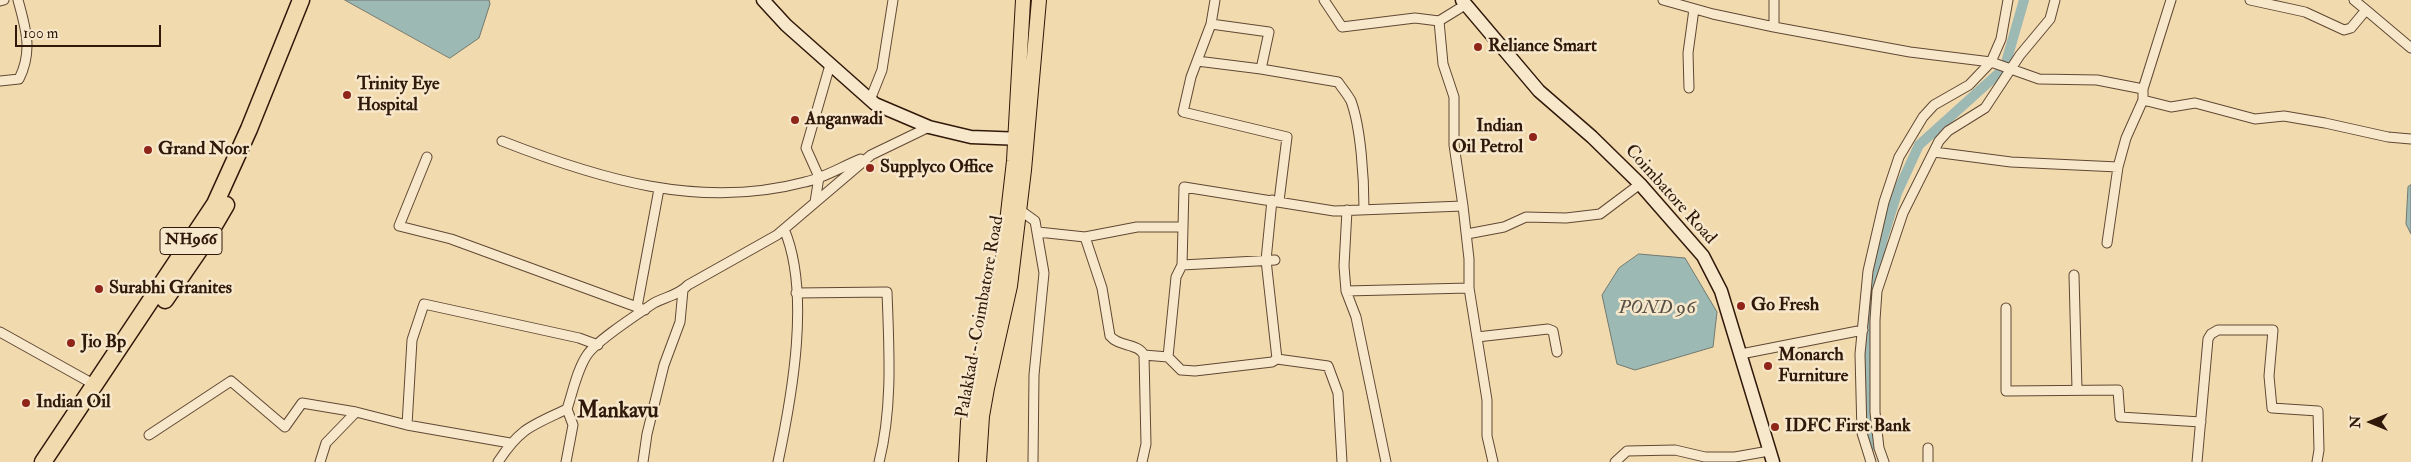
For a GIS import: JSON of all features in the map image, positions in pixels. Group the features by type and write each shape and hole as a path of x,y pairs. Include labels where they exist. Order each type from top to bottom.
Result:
{"highway":[{"name":"NH966","path":"43,462 215,204 249,129 301,0"},
{"name":"NH966","path":"57,462 223,211 261,130 313,0"}],"main road":[{"path":"763,0 786,25 875,104 929,127 971,137 1020,140"},
{"name":"Palakkad - Coimbatore Road","path":"1020,140 1023,0"},
{"name":"Palakkad - Coimbatore Road","path":"979,462 982,416 1010,286 1014,205 1020,140 1039,0"},
{"name":"Coimbatore Road","path":"1463,2 1539,91 1592,137 1640,184 1703,256 1721,291 1771,456"},
{"name":"Palakkad - Coimbatore Road","path":"966,462 968,422 975,380 1000,283 1014,205"}],"street":[{"path":"0,1 4,0"},
{"path":"0,81 19,79 27,63 27,33 18,0"},
{"path":"870,100 882,70 893,0"},
{"path":"1215,0 1210,24 1197,61 1183,112 1287,137 1276,201 1270,260 1277,359"},
{"path":"1324,0 1342,27 1415,18 1439,21 1463,2"},
{"path":"1663,0 1774,27 1910,52 1990,62 2039,78 2097,80 2143,89"},
{"path":"1774,0 1774,27"},
{"path":"1871,462 1862,433 1860,354 1868,271 1884,202 1899,157 1923,117 1934,105 1969,85 1990,62 2001,39 2008,0"},
{"path":"1884,462 1879,448 1875,412 1874,357 1878,291 1902,213 1938,141 1948,131 1985,108 2010,69 2050,19 2055,0"},
{"path":"2107,243 2118,167 2126,138 2143,100 2143,89 2172,0"},
{"path":"2250,0 2288,4 2344,30 2351,28 2366,10"},
{"path":"2354,0 2411,48"},
{"path":"1689,88 1688,53 1694,9"},
{"path":"1439,21 1444,64 1454,97 1454,145 1467,234 1469,288 1487,400 1487,436 1493,462"},
{"path":"1210,24 1269,32 1261,69"},
{"path":"1197,61 1261,69 1338,82 1350,100 1360,151 1364,186 1364,209"},
{"path":"815,202 819,177 806,148 830,65"},
{"path":"2143,100 2171,107 2196,103 2255,119 2284,116 2388,138 2411,139"},
{"path":"502,141 562,164 659,189 708,193 764,189 806,182 871,155 929,127"},
{"path":"1934,152 2011,162 2118,167"},
{"path":"566,462 566,452 573,424 567,409 580,367 588,354 641,308 683,290 784,229 871,155"},
{"path":"427,156 399,226 451,239 641,308"},
{"path":"1467,234 1504,227 1526,217 1566,218 1600,214 1640,184"},
{"path":"1168,357 1176,277 1182,266 1184,187 1334,211 1463,206"},
{"path":"641,308 659,189"},
{"path":"1014,205 1035,221 1044,273 1034,374 1033,462"},
{"path":"1347,210 1344,266 1346,291 1356,316 1386,462"},
{"path":"1038,232 1085,237 1137,227 1183,227"},
{"path":"778,462 796,362 796,293 793,250 784,229"},
{"path":"1085,237 1102,288 1110,336 1114,341 1138,348 1144,355 1146,444 1142,462"},
{"path":"1182,266 1270,260"},
{"path":"2074,275 2077,389"},
{"path":"1346,291 1469,288"},
{"path":"643,462 647,434 664,365 680,322 683,290"},
{"path":"796,293 887,292 889,382 884,442 879,462"},
{"path":"407,424 412,340 424,304 579,338 598,345"},
{"path":"2006,308 2006,391 2118,390 2120,416 2201,422"},
{"path":"1477,337 1548,329 1553,331 1556,352"},
{"path":"1741,354 1862,330"},
{"path":"2197,462 2208,339 2211,334 2218,330 2273,330 2269,376 2272,408 2318,411 2318,462"},
{"path":"0,332 95,385"},
{"path":"1144,355 1168,357 1180,370 1195,371 1272,362 1277,359 1328,366 1338,393 1342,462"},
{"path":"149,435 231,381 285,427 302,403 510,443"},
{"path":"498,462 510,443 524,429 567,409"},
{"path":"320,462 326,443 356,412"},
{"path":"1928,448 1928,462"},
{"path":"1615,462 1627,451 1675,450 1705,457 1771,456"}],"water":[{"path":"345,0 489,0 490,4 479,38 450,58"},
{"path":"2411,185 2411,234 2406,224 2408,187"},
{"name":"POND 96","path":"1639,254 1685,258 1717,312 1713,347 1635,370 1617,364 1602,295 1619,268"}],"waterway":[{"path":"2007,59 2024,0"},
{"path":"1876,446 1872,431 1869,384 1872,298 1883,238 1897,193 1919,145 2000,72"}],"place":[{"name":"Reliance Smart","path":"1478,47"},
{"name":"Trinity Eye Hospital","path":"347,95"},
{"name":"Anganwadi","path":"795,120"},
{"name":"Indian Oil Petrol","path":"1533,137"},
{"name":"Grand Noor","path":"148,150"},
{"name":"Supplyco Office","path":"870,168"},
{"name":"Surabhi Granites","path":"99,289"},
{"name":"Go Fresh","path":"1741,306"},
{"name":"Jio Bp","path":"71,343"},
{"name":"Monarch Furniture","path":"1768,366"},
{"name":"Indian Oil","path":"26,403"},
{"name":"IDFC First Bank","path":"1775,427"}],"district":[{"name":"Mankavu","path":"618,412"}]}
